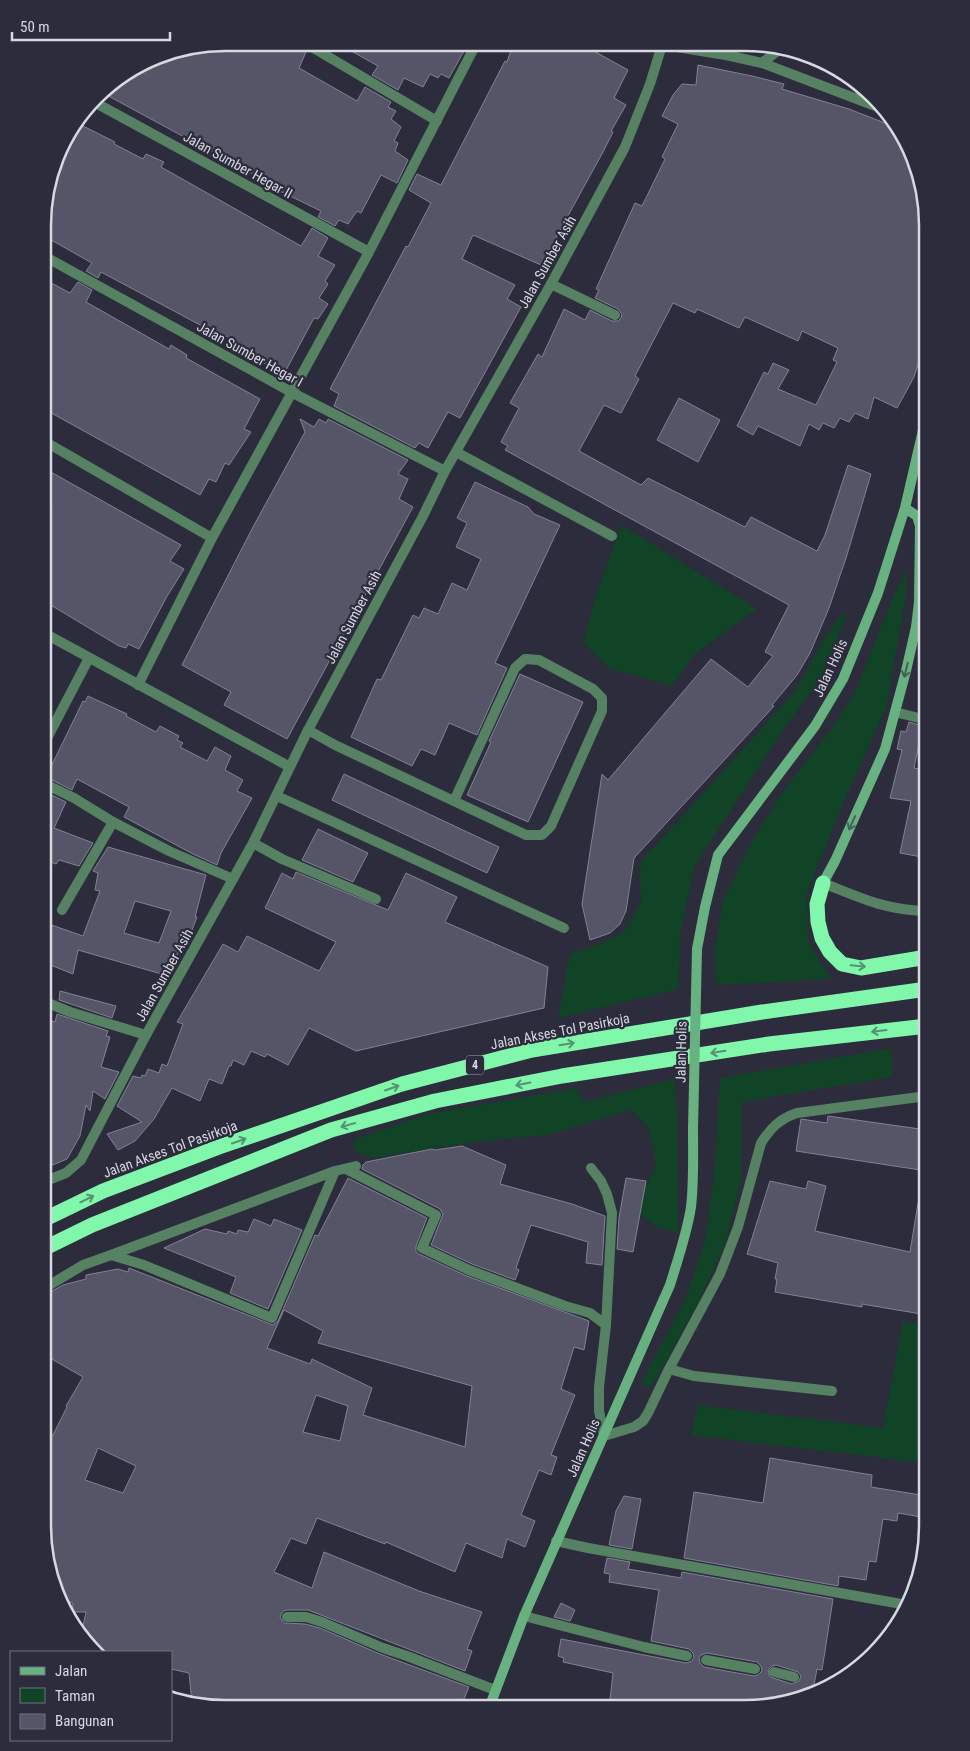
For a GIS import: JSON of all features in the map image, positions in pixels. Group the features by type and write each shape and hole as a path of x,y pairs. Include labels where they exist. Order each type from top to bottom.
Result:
{"highway":[{"path":"823,883 817,904 818,922 822,938 830,952 842,964 861,968 918,958"},
{"name":"Jalan Akses Tol Pasirkoja","path":"51,1216 104,1191 237,1141 402,1084 532,1050 762,1012 918,990"},
{"name":"4","path":"51,1245 92,1225 331,1130 436,1101 562,1076 740,1048 918,1027"}],"street":[{"name":"Jalan Sumber Asih","path":"51,1179 66,1173 80,1160 146,1035 253,843 308,730 423,516 445,471 551,284 625,147 661,51"},
{"path":"701,51 762,63 870,104"},
{"path":"320,52 437,121"},
{"path":"138,685 212,538 369,252 472,52"},
{"path":"762,63 773,54"},
{"name":"Jalan Sumber Hegar II","path":"99,105 369,252"},
{"name":"Jalan Sumber Hegar I","path":"51,260 293,393 445,471"},
{"path":"551,284 615,315"},
{"path":"51,445 212,538"},
{"name":"Jalan Holis","path":"492,1700 524,1616 556,1541 670,1285 682,1247 690,1208 693,1173 697,949 705,906 718,855 814,726 843,679 878,594 905,508 919,451"},
{"path":"456,452 612,536"},
{"path":"905,508 917,516 919,522"},
{"path":"918,910 895,909 823,883 835,861 885,749 916,627 919,604"},
{"path":"51,637 290,768"},
{"path":"51,731 89,658"},
{"path":"308,730 335,745 526,835 542,835 551,826 602,710 602,698 593,689 539,660 524,659 515,668 454,801"},
{"path":"895,712 919,718"},
{"path":"51,787 169,851 232,879"},
{"path":"277,796 564,928"},
{"path":"62,910 113,822"},
{"path":"253,843 282,859 376,899"},
{"path":"51,1004 70,1012 146,1035"},
{"path":"591,1168 601,1181 612,1213 606,1325 599,1386 599,1411 604,1436 624,1431 643,1421 720,1274 738,1227 760,1143 769,1131 784,1118 797,1113 918,1097"},
{"path":"51,1284 84,1265 351,1167 436,1215 422,1248 470,1270 565,1306 590,1313 606,1325"},
{"path":"111,1255 144,1265 272,1318 335,1172"},
{"path":"669,1369 694,1376 832,1391"},
{"path":"556,1541 901,1604"},
{"path":"524,1616 644,1647 687,1656"},
{"path":"287,1617 306,1618 322,1622 375,1645 495,1690"},
{"path":"706,1660 755,1669"},
{"path":"774,1672 794,1677"}],"green space":[{"path":"621,525 757,609 695,654 672,686 611,669 583,643 594,601"},
{"path":"907,568 905,601 886,708 844,801 807,893 808,941 831,979 716,985 715,951 722,903 750,845 781,794 829,732 855,693 892,599"},
{"path":"844,611 845,619 822,677 783,730 694,867 680,936 679,989 558,1018 570,954 600,944 625,931 641,902 639,872 643,858 795,691 828,632"},
{"path":"892,1048 892,1077 741,1102 741,1181 725,1244 700,1299 652,1386 645,1387 642,1381 685,1300 705,1241 714,1174 720,1078"},
{"path":"675,1079 678,1232 659,1228 641,1215 636,1196 649,1181 656,1164 648,1126 631,1110 548,1135 481,1141 374,1158 356,1152 353,1140 428,1114 576,1088 584,1102"},
{"path":"903,1321 918,1324 918,1462 691,1435 698,1405 883,1428"}],"building":[{"path":"511,51 594,51 628,70 614,98 626,105 611,131 613,132 603,152 541,265 473,235 462,259 515,285 507,299 521,307 460,418 448,412 428,448 419,443 415,448 334,406 339,394 330,389 431,203 409,190 417,174 441,185 505,61 507,62"},
{"path":"213,52 306,52 299,68 357,101 365,87 391,102 388,107 396,111 391,119 401,127 394,141 398,143 395,151 408,160 397,183 381,175 361,213 357,211 348,224 339,220 335,226 318,217 321,211 259,181 260,178 108,96 128,80 158,64 191,55"},
{"path":"353,52 464,52 449,78 441,74 438,78 430,74 423,87 404,78 398,90 372,75 378,66"},
{"path":"698,65 784,84 782,89 849,109 887,124 901,148 910,169 918,213 919,361 914,377 897,408 874,397 868,419 855,413 849,422 840,418 834,428 823,423 819,430 809,424 800,446 758,426 753,435 737,426 764,372 768,374 773,363 789,370 778,389 816,405 837,362 833,360 838,348 802,331 798,341 745,317 739,328 697,309 695,313 673,303 635,376 639,379 621,413 604,405 579,451 641,485 648,478 745,527 751,517 817,551 825,535 848,465 871,474 829,608 810,653 797,675 772,705 774,706 634,858 626,911 620,924 610,933 590,940 582,904 602,774 608,780 711,659 748,687 773,656 765,652 789,605 505,450 508,446 501,442 519,408 510,403 538,354 542,357 564,309 585,320 590,310 612,321 618,321 621,318 622,314 618,309 595,298 599,290 596,289 635,203 642,206 665,159 662,157 678,124 662,116 673,95 682,84 696,85"},
{"path":"82,125 143,159 146,154 164,162 161,167 301,246 312,228 328,238 318,256 335,265 325,281 328,284 319,298 328,304 318,319 314,318 284,374 244,352 247,348 203,323 202,326 101,272 98,278 86,271 92,263 51,240 53,202 60,169"},
{"path":"78,282 92,290 86,302 169,349 171,345 187,355 186,358 260,399 244,429 251,432 229,465 225,463 216,482 209,479 200,495 51,413 51,283 70,293"},
{"path":"679,398 720,420 698,462 657,440"},
{"path":"300,419 314,427 319,419 326,423 328,419 408,460 398,474 408,479 399,499 413,507 287,739 224,705 231,692 182,665 253,527 305,432"},
{"path":"51,472 181,545 170,561 184,569 139,649 128,644 126,648 119,646 51,605"},
{"path":"475,482 528,507 534,514 560,525 495,663 507,668 477,735 449,723 435,755 421,749 412,766 351,737 377,679 381,680 413,615 419,618 424,608 438,614 452,583 467,590 481,559 456,547 467,523 457,518"},
{"path":"520,674 583,702 528,822 467,795 491,742 489,741"},
{"path":"88,696 127,714 126,716 156,732 160,726 179,736 177,740 183,743 180,747 207,761 215,747 231,756 225,770 243,780 237,791 252,798 221,853 217,865 124,817 129,807 77,779 72,790 51,780 51,767 83,701 85,702"},
{"path":"909,722 919,725 919,747 914,768 919,769 919,856 900,853 911,801 890,798 902,750 897,749 901,731 906,732"},
{"path":"344,774 499,847 487,873 332,800"},
{"path":"51,795 66,802 54,828 93,843 79,866 59,860 56,864 51,862"},
{"path":"318,829 368,853 353,882 302,860"},
{"path":"108,847 206,875 195,917 197,917 192,930 165,975 78,950 73,974 51,965 51,925 83,936 100,891 95,890 98,873 93,871","holes":["135,901 171,911 159,943 124,933"]},
{"path":"296,872 388,910 406,873 457,897 445,922 548,967 544,1008 356,1051 309,1028 288,1065 267,1054 265,1057 251,1051 244,1065 233,1060 222,1084 209,1079 200,1101 172,1088 154,1119 135,1141 118,1150 107,1134 142,1122 117,1106 133,1076 141,1078 142,1075 145,1076 148,1069 159,1073 162,1064 167,1066 183,1024 177,1022 223,944 238,952 247,936 319,971 336,942 265,908 282,873 293,879"},
{"path":"60,991 116,1006 112,1018 59,1000"},
{"path":"57,1014 108,1031 106,1036 110,1037 101,1067 119,1072 105,1099 93,1091 90,1111 86,1105 80,1136 67,1159 51,1166 51,1023 52,1021 55,1022"},
{"path":"828,1116 918,1129 918,1170 796,1151 801,1119 827,1123"},
{"path":"462,1146 506,1165 500,1184 572,1204 605,1216 602,1265 586,1263 588,1242 531,1225 516,1268 519,1270 515,1280 472,1264 431,1245 443,1214 440,1209 362,1169 366,1162 432,1149"},
{"path":"348,1178 427,1218 416,1246 416,1252 419,1254 467,1276 589,1321 584,1350 574,1347 561,1389 575,1395 551,1455 557,1457 551,1475 539,1470 521,1515 535,1521 525,1547 507,1539 502,1558 466,1543 455,1572 386,1542 385,1544 317,1518 306,1544 291,1538 274,1572 312,1588 324,1552 419,1591 482,1612 467,1649 472,1651 465,1671 308,1610 283,1611 280,1617 284,1623 305,1624 320,1628 380,1654 469,1687 463,1700 225,1700 191,1696 189,1673 172,1669 172,1651 104,1651 83,1627 86,1612 74,1612 73,1603 69,1602 60,1582 51,1526 51,1436 83,1377 51,1359 51,1292 63,1285 86,1279 86,1275 118,1269 128,1272 129,1268 273,1325 278,1321 315,1235 318,1236","holes":["284,1310 323,1331 318,1343 472,1386 465,1447 363,1415 372,1388 312,1359 310,1364 267,1348","316,1395 348,1406 340,1441 303,1432","98,1448 136,1466 123,1493 85,1480"]},
{"path":"626,1178 646,1181 633,1252 617,1249 619,1218"},
{"path":"770,1181 806,1189 808,1181 826,1186 815,1231 910,1252 918,1203 918,1314 862,1304 862,1307 775,1292 778,1263 747,1254"},
{"path":"254,1219 271,1226 274,1219 302,1230 268,1309 230,1293 236,1277 164,1248 205,1229 227,1234 228,1231 237,1234 238,1230 248,1232"},
{"path":"770,1458 872,1475 871,1487 918,1495 918,1516 898,1513 897,1521 883,1519 876,1562 869,1561 866,1580 839,1576 838,1586 684,1558 694,1492 763,1503"},
{"path":"624,1496 641,1499 632,1549 609,1545 616,1511"},
{"path":"607,1558 630,1562 628,1569 681,1578 682,1572 833,1599 822,1670 817,1669 814,1686 801,1691 779,1696 745,1700 610,1700 613,1673 563,1662 564,1658 558,1656 561,1639 686,1663 692,1661 694,1657 689,1649 651,1641 659,1590 609,1582 610,1574 604,1573","holes":["707,1653 757,1662 761,1666 762,1671 754,1676 704,1667 700,1663 699,1658","776,1665 798,1672 801,1676 799,1681 792,1684 770,1677 768,1670"]},
{"path":"561,1603 575,1610 570,1621 554,1617"}]}
